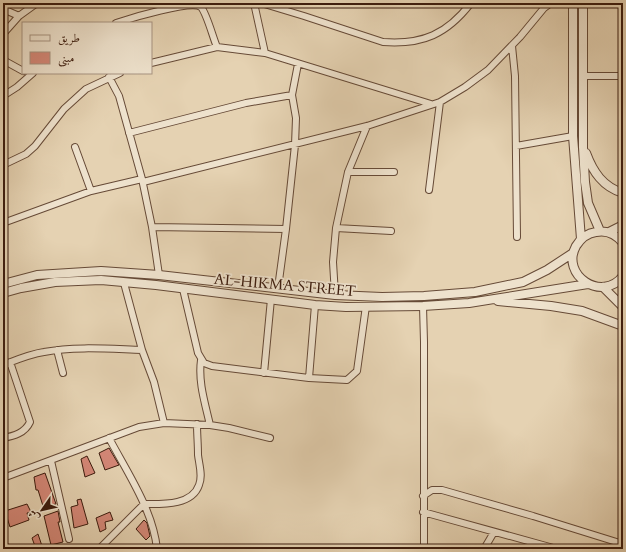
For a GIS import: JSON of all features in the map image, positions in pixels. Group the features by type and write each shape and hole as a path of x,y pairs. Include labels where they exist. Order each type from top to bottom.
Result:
{"street":[{"path":"3,34 19,16 37,3"},
{"path":"119,22 171,6 193,3 197,4 204,10 217,47"},
{"path":"254,3 265,52"},
{"path":"261,3 383,42 396,43 421,40 446,29 460,17 472,3"},
{"path":"3,223 91,191 143,180 367,126 440,102 475,81 501,58 544,8 551,3"},
{"path":"573,3 573,136 581,240"},
{"path":"583,3 583,146 586,194 588,203 600,231"},
{"path":"3,9 19,16"},
{"path":"512,46 515,76 517,237"},
{"path":"152,63 217,47 265,52 298,64 432,104"},
{"path":"3,60 22,70"},
{"path":"278,288 295,144 296,118 292,95 298,64"},
{"path":"3,96 17,87 30,74"},
{"path":"3,164 26,154 35,146 64,109 86,89 118,74"},
{"path":"583,76 623,76"},
{"path":"110,77 118,96 143,180 152,227 158,276"},
{"path":"129,133 246,103 292,95"},
{"path":"429,190 440,102"},
{"path":"335,296 333,262 336,228 348,172 367,126"},
{"path":"516,146 573,136"},
{"path":"583,146 591,166 600,179 612,189 623,193"},
{"path":"75,147 91,191"},
{"path":"348,172 394,172"},
{"path":"609,232 623,226"},
{"path":"152,227 286,229"},
{"path":"336,228 391,231"},
{"path":"623,243 618,237 609,232 600,231 589,234 581,240 573,253 573,264 577,273 588,284 603,287 613,284 623,276"},
{"name":"AL-HIKMA STREET","path":"3,284 37,275 101,271 278,288 335,296 382,298 452,294 488,290 523,282 547,270 573,253"},
{"name":"AL-HIKMA STREET","path":"3,293 55,282 101,280 156,285 316,305 346,307 423,306 484,301 588,284"},
{"path":"124,283 142,350 154,382 164,423"},
{"path":"603,287 623,307"},
{"path":"184,289 197,350 201,360 200,380 210,425"},
{"path":"264,373 271,299"},
{"path":"484,301 551,306 582,312 623,326"},
{"path":"309,378 316,305"},
{"path":"201,360 212,366 309,378 347,380 357,371 366,306"},
{"path":"423,306 424,549"},
{"path":"3,365 43,352 57,350 93,348 142,350"},
{"path":"57,350 64,373"},
{"path":"3,438 19,434 30,422 10,362"},
{"path":"3,478 139,427 164,423 210,425 270,438"},
{"path":"99,549 144,504 161,504 184,500 196,491 199,486 200,479 197,424"},
{"path":"109,438 144,504 155,531 157,549"},
{"path":"51,461 69,539"},
{"path":"423,496 432,490 442,490 623,544"},
{"path":"423,512 539,546 557,549"},
{"path":"484,549 494,532"},
{"path":"3,540 6,549"}],"building":[{"path":"109,448 119,465 105,470 99,453"},
{"path":"87,456 95,473 85,477 81,459"},
{"path":"45,473 56,504 43,506 38,490 36,490 34,477"},
{"path":"81,499 88,524 74,528 71,507 78,505 77,500"},
{"path":"27,504 31,512 27,513 29,520 10,527 5,511"},
{"path":"58,511 60,522 58,522 63,542 51,545 44,516"},
{"path":"110,512 113,520 105,522 106,529 100,532 96,518"},
{"path":"144,520 147,523 150,536 146,540 136,529"},
{"path":"38,534 43,549 36,549 32,538"}]}
